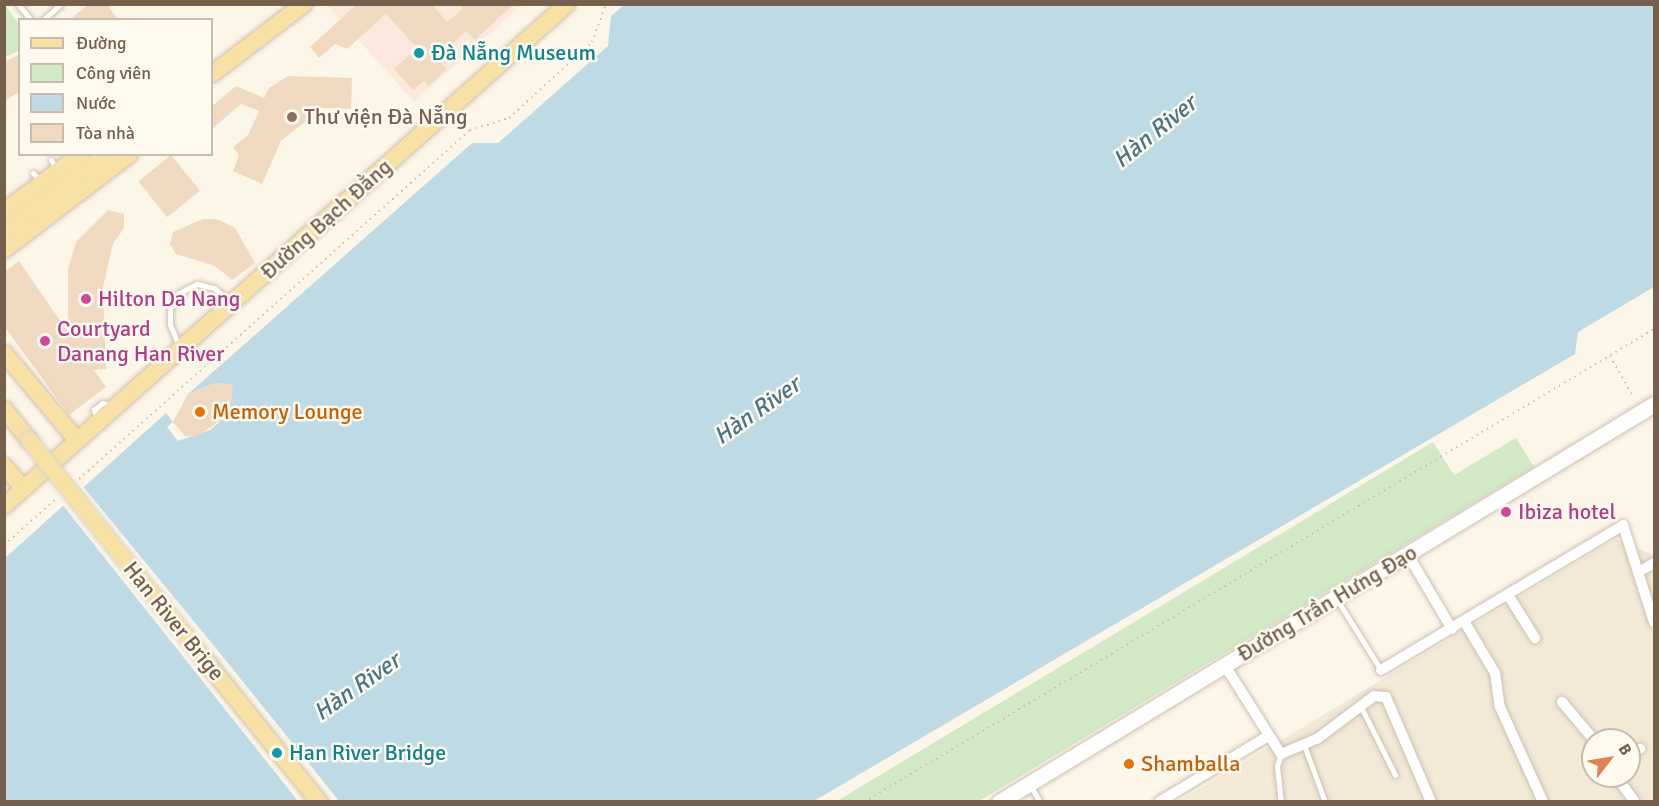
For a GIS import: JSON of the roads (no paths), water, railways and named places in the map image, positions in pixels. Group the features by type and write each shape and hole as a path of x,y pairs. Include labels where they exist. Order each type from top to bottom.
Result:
{"main road":[{"path":"213,73 304,4"},
{"name":"Đường Bạch Đằng","path":"4,506 567,4"},
{"path":"4,211 38,178 55,166 77,156"},
{"path":"4,231 103,156"},
{"path":"4,250 127,156"},
{"path":"4,353 76,440"},
{"name":"Đường Trần Hưng Đạo","path":"999,801 1654,404"},
{"name":"Han River Brige","path":"4,409 319,801"},
{"path":"4,466 23,488"}],"street":[{"path":"1381,670 1623,525 1654,622"},
{"path":"1408,555 1452,629"},
{"path":"1638,572 1654,563"},
{"path":"1508,595 1534,638"},
{"path":"1464,621 1495,673 1500,707 1543,801"},
{"path":"1224,664 1281,754 1304,746 1326,734 1374,696 1388,698 1403,744 1431,801"},
{"path":"1562,702 1584,728"},
{"path":"1159,801 1268,736"},
{"path":"1625,788 1635,801"}],"lane":[{"path":"18,4 28,18"},
{"path":"45,18 61,4"},
{"path":"180,348 170,324 170,309 179,293 197,284 214,288 233,303"},
{"path":"1335,598 1381,670"},
{"path":"1360,705 1395,775"},
{"path":"1304,746 1325,801"},
{"path":"1281,754 1277,766 1281,801"},
{"path":"1029,783 1040,801"}],"water":[{"name":"Hàn River","path":"624,5 1654,5 1654,287 1578,332 1575,354 814,801 5,801 4,559 166,413 173,422 167,427 178,441 210,430 223,419 231,404 232,385 216,383 188,394 472,143 498,143 608,46 611,16"}],"place":[{"name":"Đà Nẵng Museum","path":"419,53"},
{"name":"Thư viện Đà Nẵng","path":"292,117"},
{"name":"Hilton Da Nang","path":"86,299"},
{"name":"Courtyard Danang Han River","path":"45,341"},
{"name":"Memory Lounge","path":"200,412"},
{"name":"Ibiza hotel","path":"1506,512"},
{"name":"Han River Bridge","path":"277,753"},
{"name":"Shamballa","path":"1129,764"}]}
